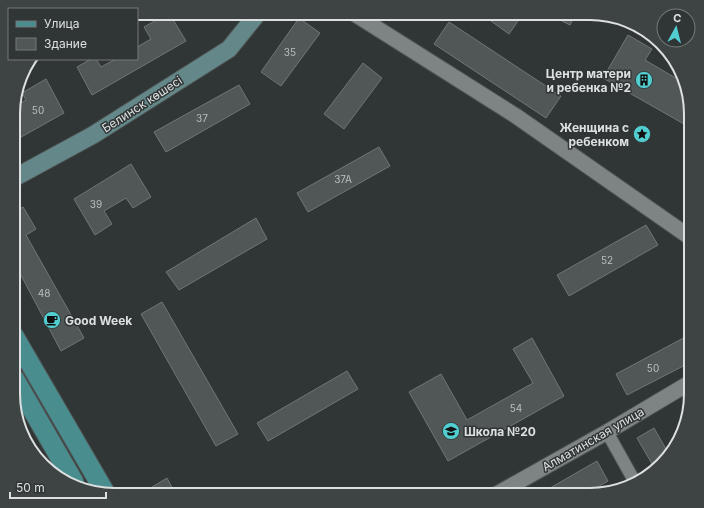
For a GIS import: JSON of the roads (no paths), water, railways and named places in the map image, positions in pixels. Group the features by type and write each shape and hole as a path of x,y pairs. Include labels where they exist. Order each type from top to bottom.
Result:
{"main road":[{"name":"Белинск көшесі","path":"20,175 93,135 229,49 252,20"},
{"path":"20,346 102,487"},
{"path":"20,388 72,478"}],"street":[{"path":"364,20 516,116 684,233"},
{"name":"Алматинская улица","path":"507,488 684,386"},
{"path":"606,432 632,478"}],"place":[{"name":"Центр матери и ребенка №2","path":"644,80"},
{"name":"Женщина с ребенком","path":"642,134"},
{"name":"Good Week","path":"52,320"},
{"name":"Школа №20","path":"451,431"}]}
